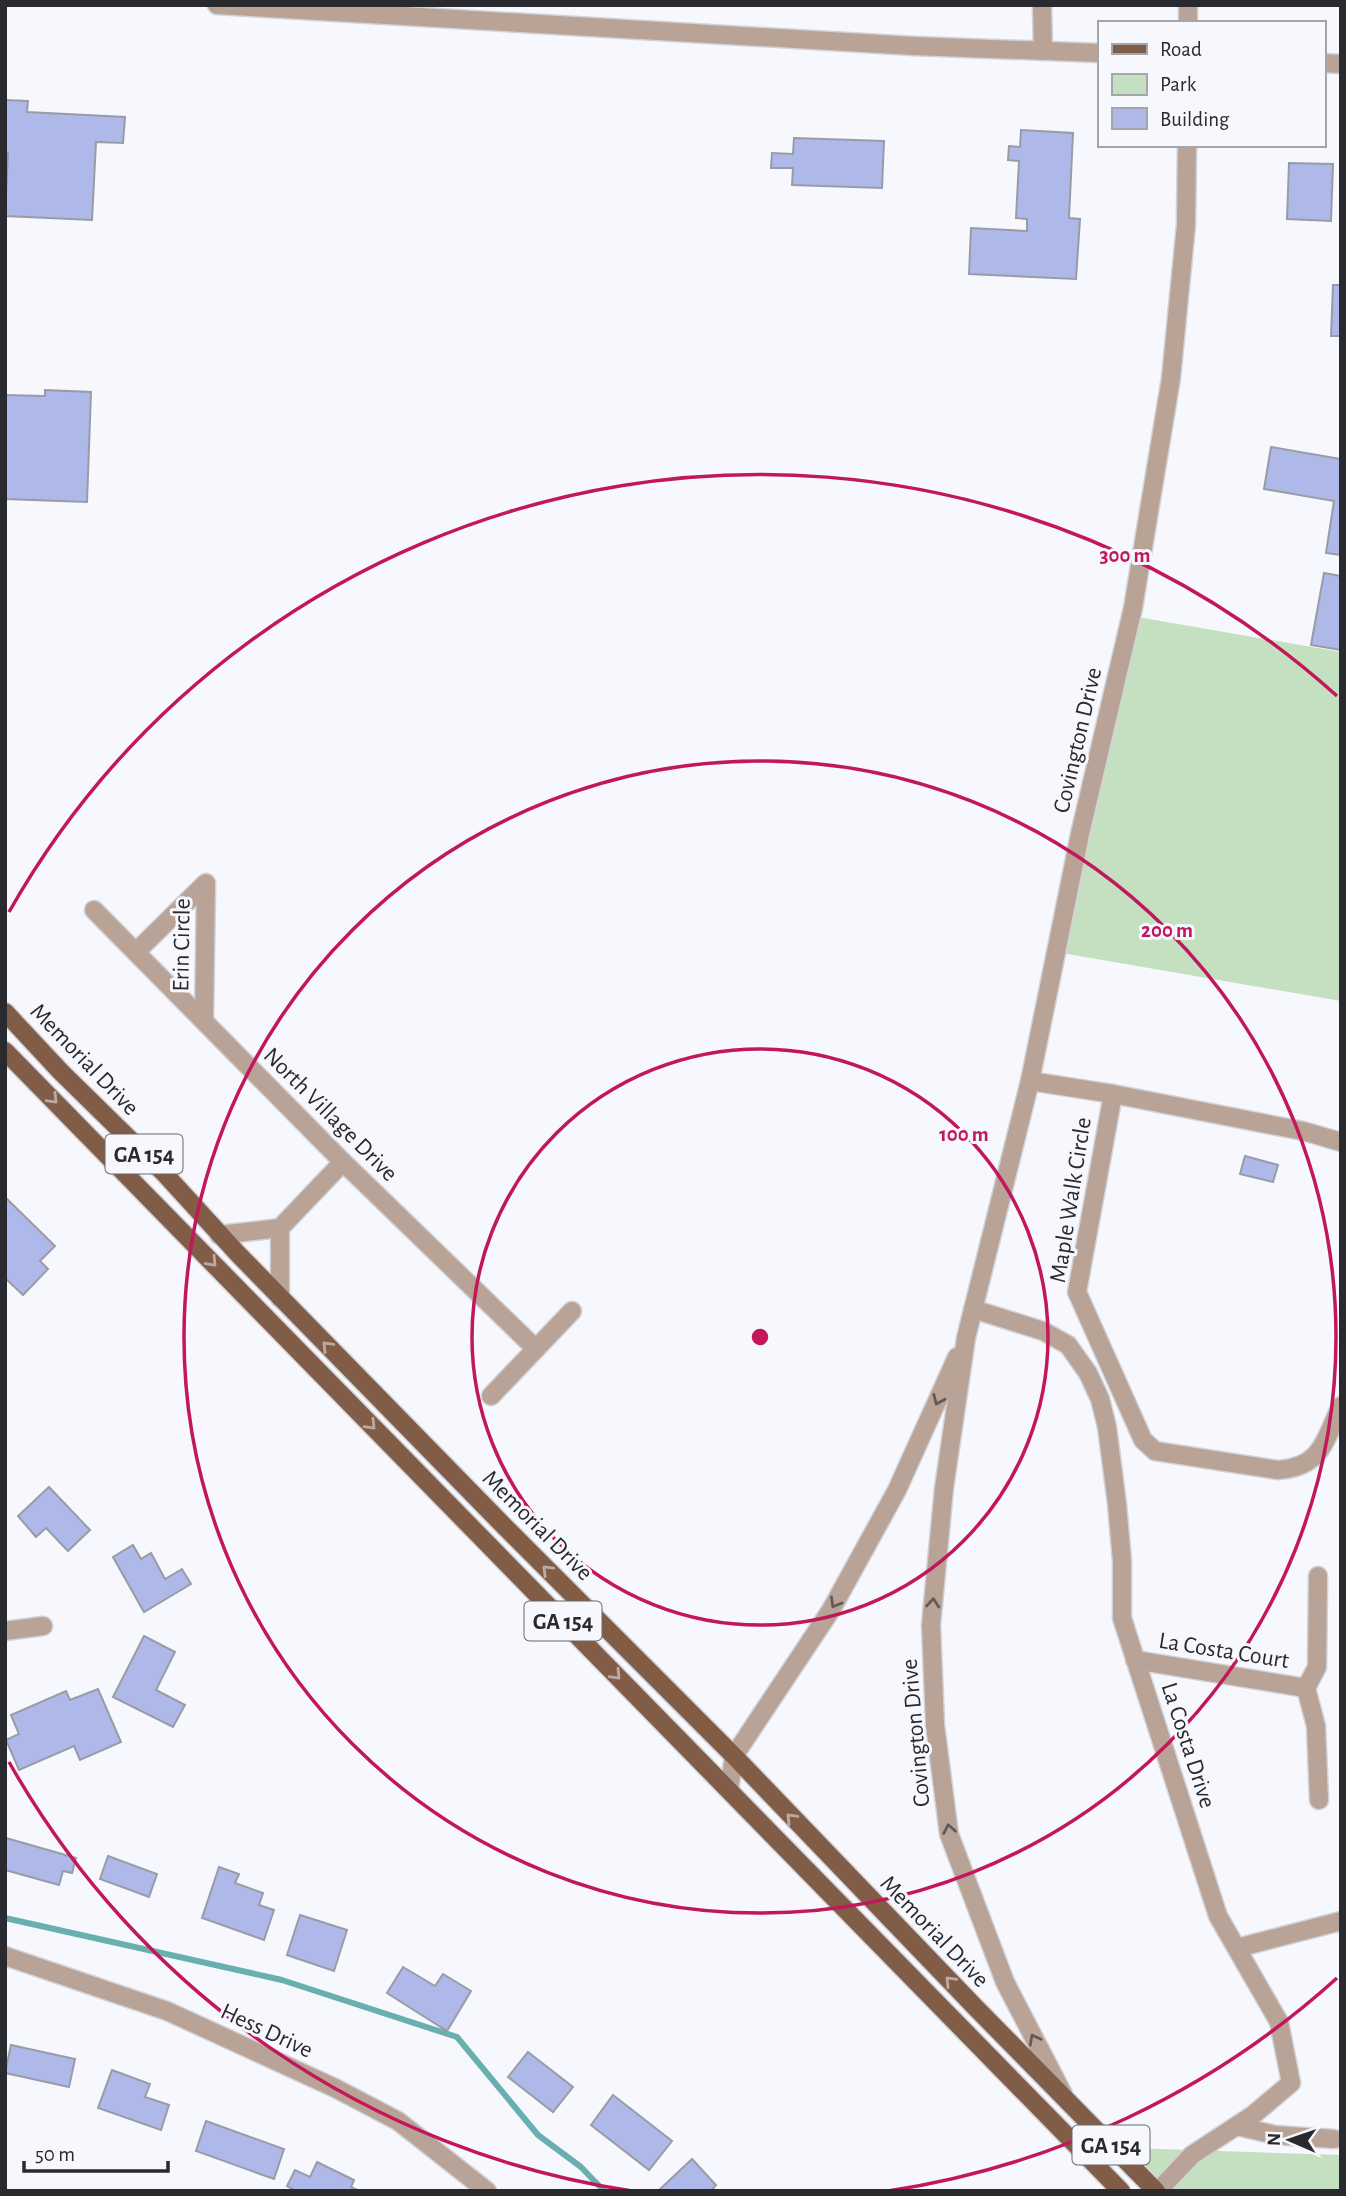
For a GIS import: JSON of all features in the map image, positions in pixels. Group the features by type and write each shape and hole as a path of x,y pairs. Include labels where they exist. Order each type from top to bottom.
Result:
{"main road":[{"name":"Memorial Drive","path":"5,1012 61,1072 163,1172 280,1298 734,1756 1157,2191"},
{"name":"Memorial Drive","path":"5,1051 1121,2191"}],"street":[{"path":"216,5 900,45 1098,53"},
{"path":"1042,5 1043,51"},
{"name":"Covington Drive","path":"1066,2100 1004,1982 949,1834 935,1725 931,1625 944,1488 966,1338 1030,1081 1075,858 1135,595 1171,378 1186,225 1187,147"},
{"name":"Erin Circle","path":"136,952 206,883 204,1021"},
{"name":"North Village Drive","path":"94,910 343,1162 536,1349"},
{"name":"Maple Walk Circle","path":"1030,1081 1303,1131 1341,1142"},
{"name":"Maple Walk Circle","path":"1112,1094 1077,1292 1143,1440 1155,1451 1278,1470 1297,1468 1308,1463 1318,1452 1341,1406"},
{"path":"219,1235 280,1227 343,1162"},
{"path":"280,1227 280,1298"},
{"name":"La Costa Drive","path":"973,1309 1043,1331 1068,1345 1088,1373 1096,1390 1107,1427 1117,1504 1122,1561 1122,1618 1218,1916 1279,2022 1291,2083 1237,2126 1192,2155 1157,2191"},
{"path":"491,1396 572,1311"},
{"name":"Covington Drive","path":"729,1790 734,1756 831,1610 891,1502 966,1338"},
{"path":"1318,1576 1317,1667 1306,1688 1316,1726 1319,1800"},
{"path":"5,1631 43,1626"},
{"name":"La Costa Court","path":"1135,1660 1306,1688"},
{"path":"1237,1948 1341,1921"},
{"name":"Hess Drive","path":"5,1956 167,2011 335,2088 398,2121 487,2191"},
{"path":"1237,2126 1275,2135 1334,2138"}],"green space":[{"path":"1126,615 1341,652 1341,1001 1050,951"},
{"path":"1101,2147 1341,2155 1341,2191 1144,2191"}],"building":[{"path":"5,100 28,101 27,112 125,117 123,143 96,142 92,220 5,216 8,153 5,153"},
{"path":"1021,130 1073,133 1069,218 1080,219 1076,279 969,274 971,228 1027,231 1027,219 1016,218 1019,161 1008,160 1009,146 1020,147"},
{"path":"794,138 884,141 882,188 792,185 793,168 771,168 772,153 793,154"},
{"path":"1289,163 1333,164 1331,221 1287,219"},
{"path":"1333,285 1341,285 1341,336 1331,336"},
{"path":"45,390 91,392 87,502 5,499 5,395 45,396"},
{"path":"1271,447 1341,459 1341,555 1326,553 1334,501 1264,489"},
{"path":"1324,573 1341,576 1341,650 1311,645"},
{"path":"1245,1156 1278,1165 1273,1182 1240,1174"},
{"path":"5,1197 55,1246 40,1261 48,1269 23,1295 5,1278"},
{"path":"49,1487 90,1530 68,1551 46,1528 36,1537 18,1516"},
{"path":"133,1545 141,1559 151,1553 165,1579 182,1569 191,1584 144,1612 113,1557"},
{"path":"144,1636 175,1652 156,1690 185,1705 173,1727 113,1697"},
{"path":"98,1689 121,1742 80,1760 74,1746 19,1770 6,1740 19,1734 11,1715 66,1691 70,1700"},
{"path":"6,1838 76,1858 72,1873 63,1871 59,1885 5,1870"},
{"path":"108,1856 157,1874 149,1897 100,1879"},
{"path":"219,1867 239,1874 235,1883 263,1893 259,1905 274,1910 264,1940 202,1918"},
{"path":"300,1915 347,1930 334,1971 287,1955"},
{"path":"403,1967 435,1986 443,1974 471,1991 447,2031 387,1993"},
{"path":"11,2045 75,2059 69,2087 5,2073"},
{"path":"528,2052 573,2087 553,2112 508,2077"},
{"path":"112,2070 150,2084 145,2097 169,2105 161,2130 98,2108"},
{"path":"613,2095 672,2141 649,2170 591,2125"},
{"path":"206,2121 284,2149 274,2179 196,2151"},
{"path":"692,2159 716,2185 711,2191 658,2191"},
{"path":"317,2162 354,2180 351,2187 359,2191 296,2191 287,2186 295,2170 310,2177"}],"waterway":[{"path":"5,1918 282,1980 457,2037 538,2135 581,2167 604,2191"}]}
